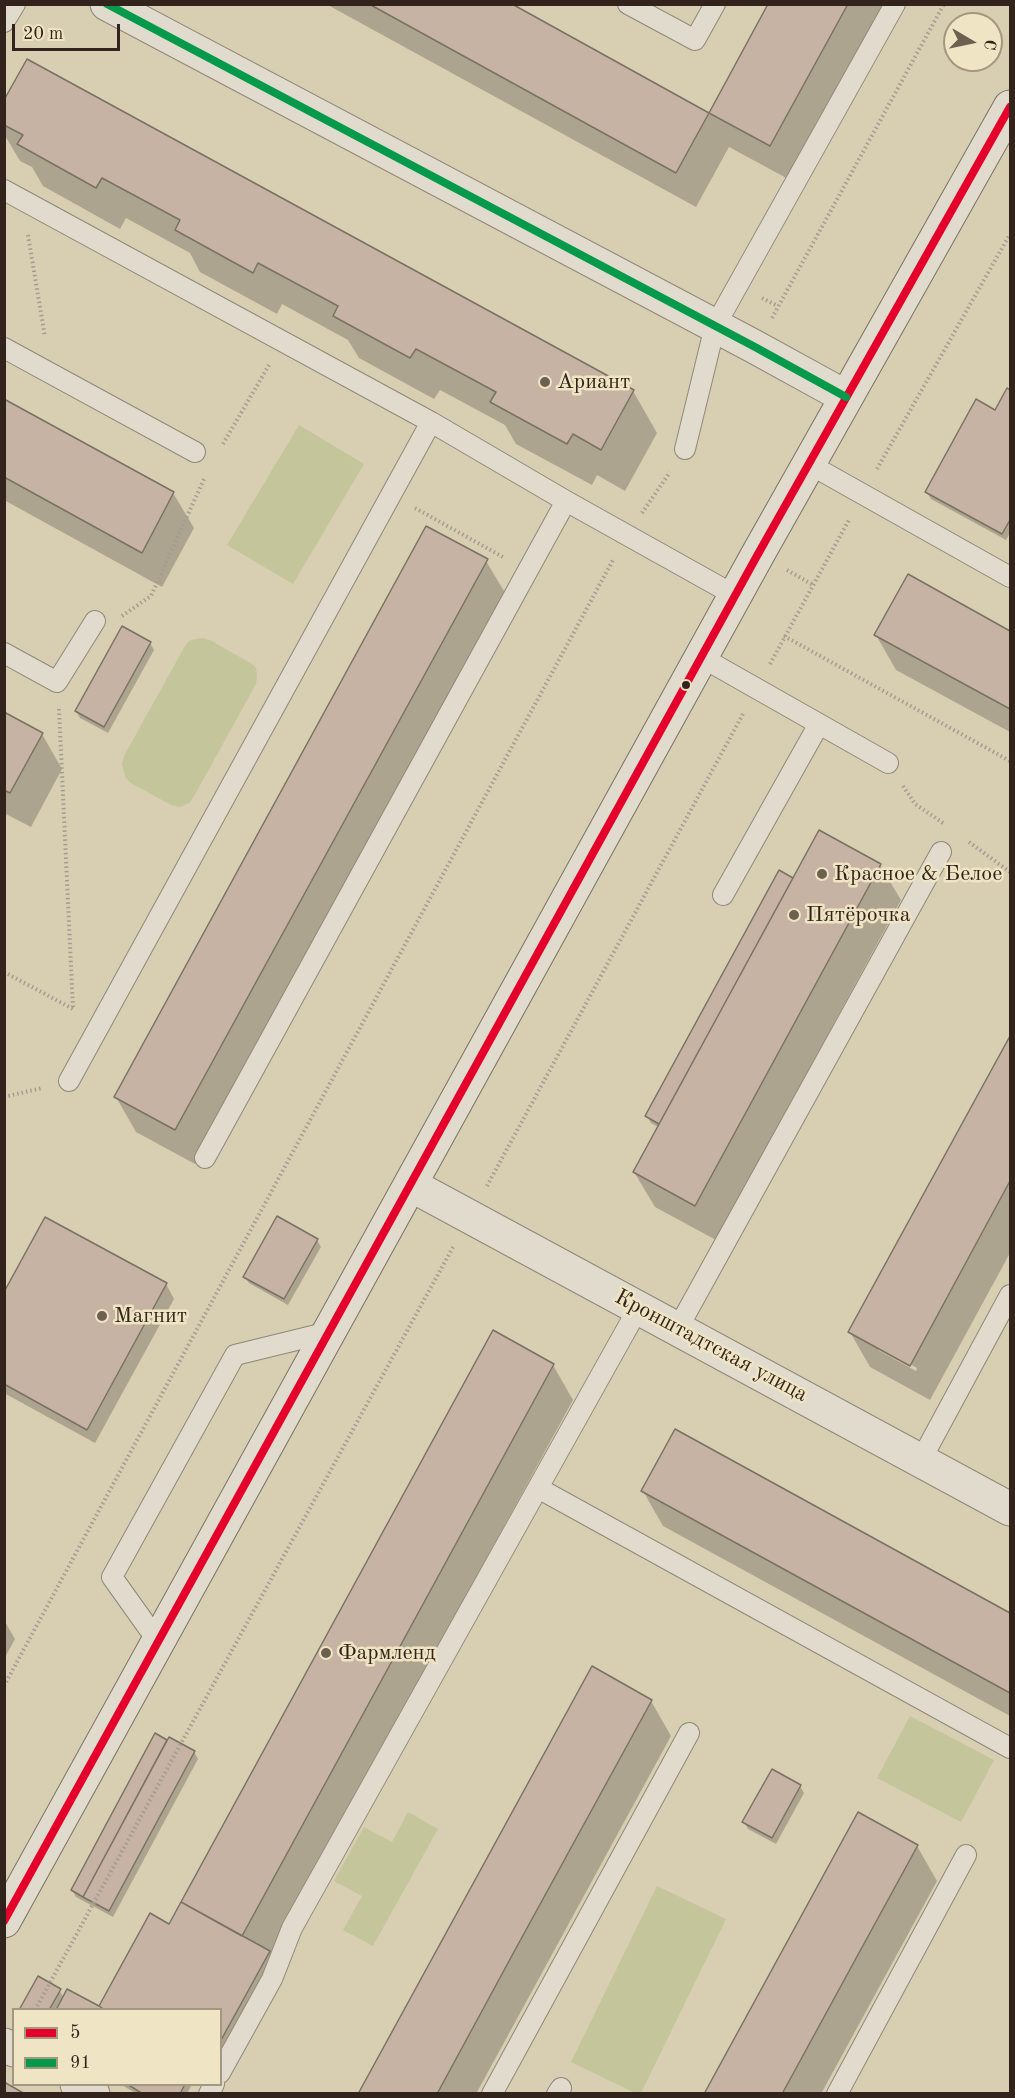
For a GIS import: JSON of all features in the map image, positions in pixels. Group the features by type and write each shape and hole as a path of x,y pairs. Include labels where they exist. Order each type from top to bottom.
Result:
{"street":[{"path":"107,4 140,12 846,398"},
{"path":"4,1920 159,1643 701,657 1011,107"},
{"name":"Кронштадтская улица","path":"411,1185 1011,1509"},
{"path":"79,2086 93,2094"}],"lane":[{"path":"4,22 15,4"},
{"path":"628,4 695,40 715,4"},
{"path":"686,449 715,326 895,4"},
{"path":"4,190 431,422 736,596"},
{"path":"4,348 195,452"},
{"path":"69,1081 431,422"},
{"path":"809,464 1011,577"},
{"path":"205,1158 566,501"},
{"path":"4,653 57,682 95,621"},
{"path":"701,657 888,763"},
{"path":"723,896 819,724"},
{"path":"678,1328 940,852"},
{"path":"921,1460 1011,1294"},
{"path":"222,2069 272,1979 292,1928 639,1308"},
{"path":"159,1643 112,1577 235,1355 329,1332"},
{"path":"538,1488 1011,1748"},
{"path":"492,2094 689,1733"},
{"path":"837,2094 966,1855"}],"path":[{"path":"755,347 944,4"},
{"path":"23,200 51,374"},
{"path":"36,2008 470,1216 784,636 1011,234"},
{"path":"218,452 283,341"},
{"path":"4,1686 627,535 686,449"},
{"path":"95,621 120,617 151,596 207,472"},
{"path":"391,495 528,570"},
{"path":"784,636 1011,761"},
{"path":"57,682 73,1009"},
{"path":"4,972 100,1024"},
{"path":"4,1097 69,1081"}],"green space":[{"path":"299,425 364,464 293,584 227,545"},
{"path":"203,638 252,664 256,668 256,684 193,798 189,803 180,807 171,805 131,783 125,777 122,763 185,646 189,641"},
{"path":"910,1716 994,1760 961,1822 877,1778"},
{"path":"408,1812 438,1829 373,1946 343,1930 362,1896 334,1881 364,1827 392,1842"},
{"path":"657,1886 726,1919 641,2093 635,2093 571,2062"}],"building":[{"path":"369,4 512,4 709,113 676,173"},
{"path":"768,4 848,4 770,146 709,113"},
{"path":"27,59 634,390 601,450 573,434 567,444 490,402 496,392 416,349 410,358 333,316 338,306 258,263 253,273 175,230 180,220 102,178 96,188 17,144 23,135 4,125 4,100"},
{"path":"1007,388 1010,390 1010,520 1002,534 925,492 976,399 995,410"},
{"path":"4,399 174,492 142,553 4,477"},
{"path":"426,526 488,559 175,1130 114,1097"},
{"path":"908,574 1010,631 1010,709 874,635"},
{"path":"122,626 151,642 104,727 75,711"},
{"path":"4,712 43,733 10,793 4,790"},
{"path":"819,830 881,864 695,1206 633,1172"},
{"path":"779,870 793,878 659,1124 645,1116"},
{"path":"1010,1036 1010,1181 910,1366 848,1332"},
{"path":"277,1216 318,1239 284,1299 243,1277"},
{"path":"45,1217 167,1283 87,1430 4,1384 4,1292"},
{"path":"493,1330 554,1364 242,1936 181,1902"},
{"path":"675,1429 1010,1613 1010,1693 641,1491"},
{"path":"592,1666 652,1700 437,2094 358,2094"},
{"path":"155,1733 167,1740 83,1897 71,1890"},
{"path":"169,1737 195,1751 109,1911 83,1897"},
{"path":"772,1769 801,1785 772,1838 742,1822"},
{"path":"858,1812 918,1845 782,2094 704,2094"},
{"path":"181,1902 270,1951 222,2038 222,2008 102,2008 99,2006 150,1913 169,1924"},
{"path":"38,1976 61,1989 50,2008 20,2008"},
{"path":"67,1989 102,2008 57,2008"},
{"path":"4,2082 25,2094 4,2094"},
{"path":"130,2086 184,2086 180,2094 143,2094"}],"transit line":[{"name":"91","path":"107,4 846,397"},
{"name":"5","path":"4,1921 758,554 1010,107"}],"place":[{"name":"Ариант","path":"545,382"},
{"name":"Красное & Белое","path":"822,874"},
{"name":"Пятёрочка","path":"794,915"},
{"name":"Магнит","path":"102,1316"},
{"name":"Фармленд","path":"326,1653"}]}
